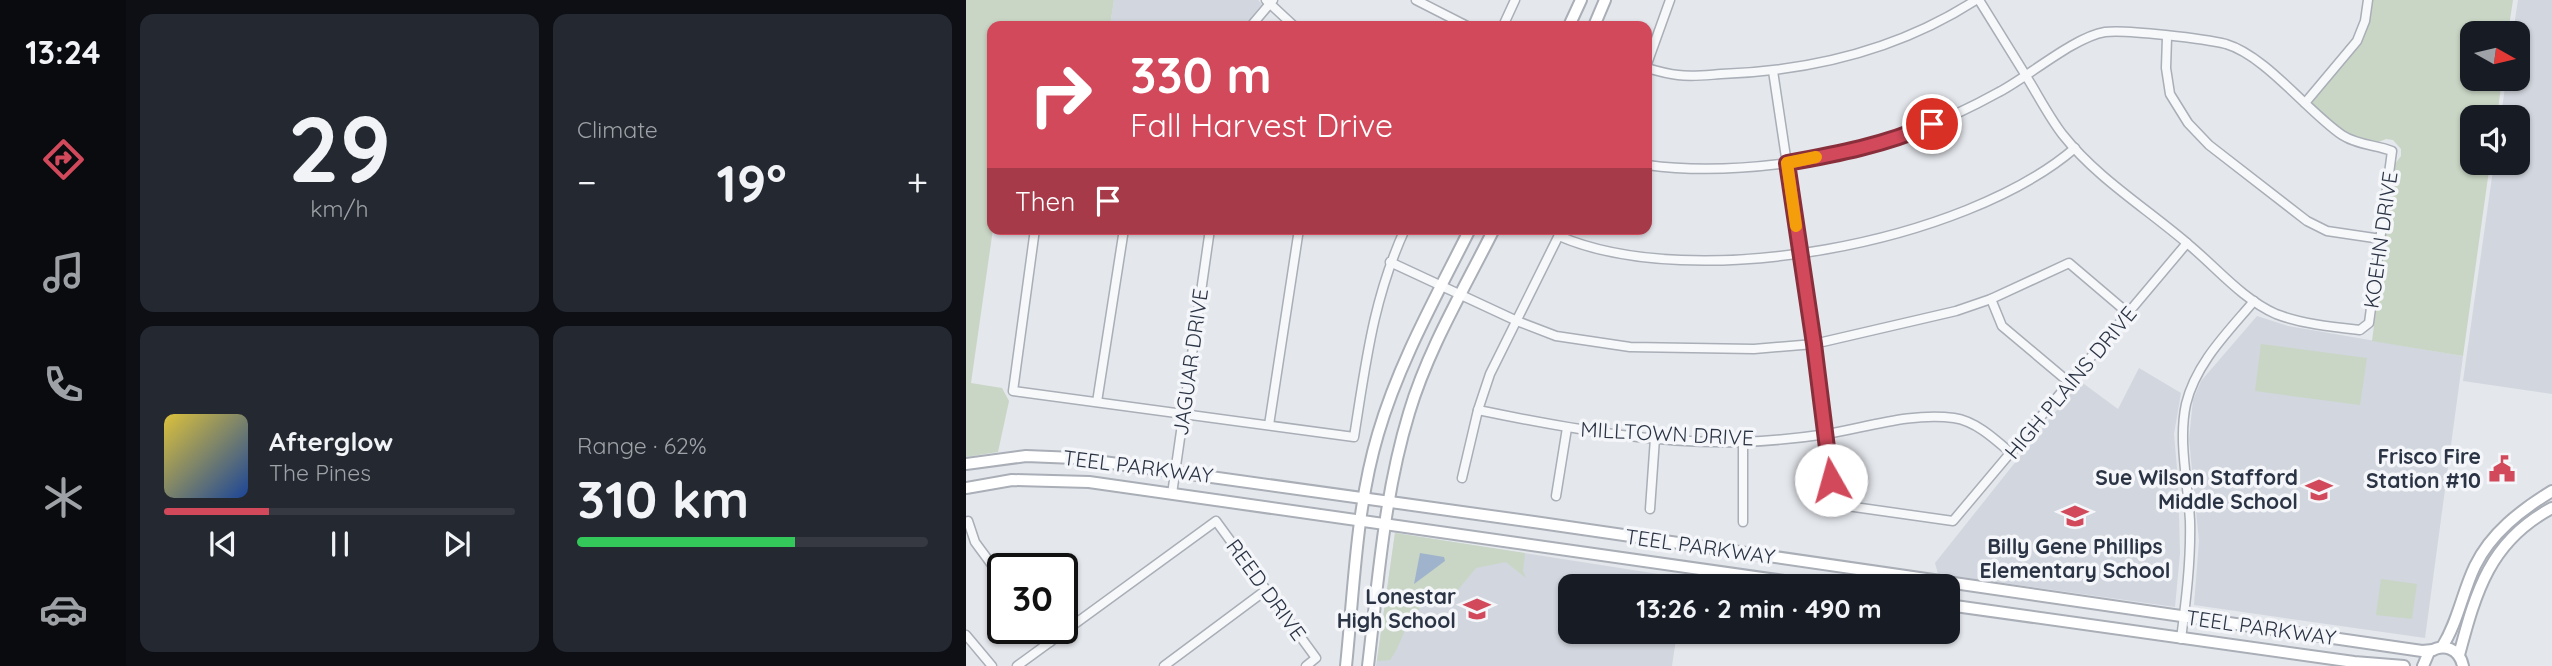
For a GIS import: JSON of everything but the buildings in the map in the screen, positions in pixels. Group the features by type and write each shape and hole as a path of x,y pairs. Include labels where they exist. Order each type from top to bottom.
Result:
{"main road":[{"path":"1571,21 1581,0"},
{"path":"1596,21 1605,0"},
{"path":"1346,666 1361,522 1378,433 1401,372 1466,235"},
{"path":"1368,666 1389,501 1409,413 1432,355 1491,235"},
{"name":"TEEL PARKWAY","path":"966,464 1026,456 1075,458 1175,471 2183,618 2422,651 2437,648 2454,650 2464,662"},
{"name":"TEEL PARKWAY","path":"966,488 1012,480 1110,484 1385,526 1734,574"},
{"path":"2423,666 2425,657 2452,631 2476,565 2505,525 2552,491"},
{"path":"2464,662 2469,612 2490,563 2529,522 2552,508"},
{"path":"1530,544 1534,522"},
{"path":"1677,566 1679,544"},
{"path":"1977,609 1980,588"},
{"name":"TEEL PARKWAY","path":"1960,607 2181,639 2404,666"},
{"path":"2354,662 2357,641"}],"street":[{"path":"1416,0 1457,21"},
{"path":"1505,21 1515,0"},
{"path":"1652,52 1670,0"},
{"path":"1652,68 1679,76 1773,71 1835,60 1883,45 1978,0 2062,134 2095,168 2254,301 2213,349 2186,403 2183,447 2190,525 2181,639"},
{"path":"1652,165 1698,169 1787,163 1856,150 1912,133 1999,92 2080,41 2105,32 2214,42 2238,49 2305,103 2357,41 2365,21 2368,0"},
{"path":"1255,21 1270,1 1289,21"},
{"path":"2167,37 2166,68 2170,94 2188,124 2209,145 2307,221 2327,230 2381,239"},
{"path":"1773,71 1825,434"},
{"name":"KOEHN DRIVE","path":"2254,301 2298,322 2360,330 2365,328 2371,317 2392,151 2344,137 2305,103"},
{"path":"1564,235 1586,248 1639,257 1706,260 1800,253 1885,237 1966,210 2053,167 2075,148"},
{"path":"1034,235 1013,391 1354,437 1370,335 1390,262 1402,235"},
{"path":"1097,402 1123,235"},
{"name":"JAGUAR DRIVE","path":"1172,494 1209,235"},
{"path":"1269,425 1297,235"},
{"path":"1462,478 1478,410 1490,374 1560,235"},
{"name":"HIGH PLAINS DRIVE","path":"1825,434 1833,503 1953,521 2187,243"},
{"path":"1390,262 1517,321 1556,336 1630,347 1754,349 1814,344 1917,321 1991,299 2068,263 2129,314"},
{"path":"1991,299 2002,326 2071,384"},
{"name":"MILLTOWN DRIVE","path":"1478,410 1567,428 1655,438 1742,442 1825,434 1924,417 1956,418 1986,432 2012,454"},
{"path":"1556,496 1567,428"},
{"path":"1650,509 1655,438"},
{"path":"1742,442 1743,522"},
{"path":"968,521 975,542 987,558"},
{"name":"REED DRIVE","path":"1078,622 1216,522 1316,658 1306,666"},
{"path":"1164,666 1266,590"},
{"path":"966,635 992,666"},
{"path":"1017,666 1047,644"}],"shaded area":[{"path":"1114,0 1258,0 1262,4 1249,21 1111,21"},
{"path":"2518,0 2552,0 2552,394 2463,381 2492,175 2530,175 2530,105 2503,105 2504,91 2530,91 2530,21 2515,21"},
{"name":"Sue Wilson Stafford Middle School","path":"2257,316 2288,326 2463,356 2425,638 2194,605 2199,541 2189,439 2193,400 2201,381"},
{"name":"Billy Gene Phillips Elementary School","path":"2139,368 2181,393 2174,434 2180,553 2175,607 1960,577 1960,574 1938,574 1935,563 2080,381 2118,409"},
{"name":"Lonestar High School","path":"1395,533 1658,574 1558,574 1558,644 1675,644 1672,666 1376,666"}],"green space":[{"path":"966,0 1114,0 1111,21 987,21 987,235 992,235 971,383 1002,388 1009,401 998,452 966,457"},
{"path":"2371,0 2513,0 2510,21 2460,21 2460,91 2500,91 2499,105 2460,105 2460,175 2488,175 2463,356 2372,341 2395,164 2401,156 2401,149 2393,140 2386,139 2376,143 2347,133 2313,105 2313,100 2362,40"},
{"path":"2261,344 2367,358 2360,405 2255,391"},
{"path":"1395,533 1525,553 1523,571 1526,578 1506,562 1476,568 1447,603 1423,606 1416,612 1390,660 1377,661"},
{"path":"2381,579 2417,584 2412,619 2376,615"}],"water":[{"path":"1420,553 1444,557 1445,561 1414,584"}],"slow traffic":[{"path":"1796,226 1787,163 1816,157"}],"place":[{"name":"Frisco Fire Station #10","path":"2502,469"},
{"name":"Sue Wilson Stafford Middle School","path":"2319,490"},
{"name":"Billy Gene Phillips Elementary School","path":"2075,516"},
{"name":"Lonestar High School","path":"1477,609"}],"route":[{"path":"1831,480 1787,163 1856,150 1932,124"}]}
